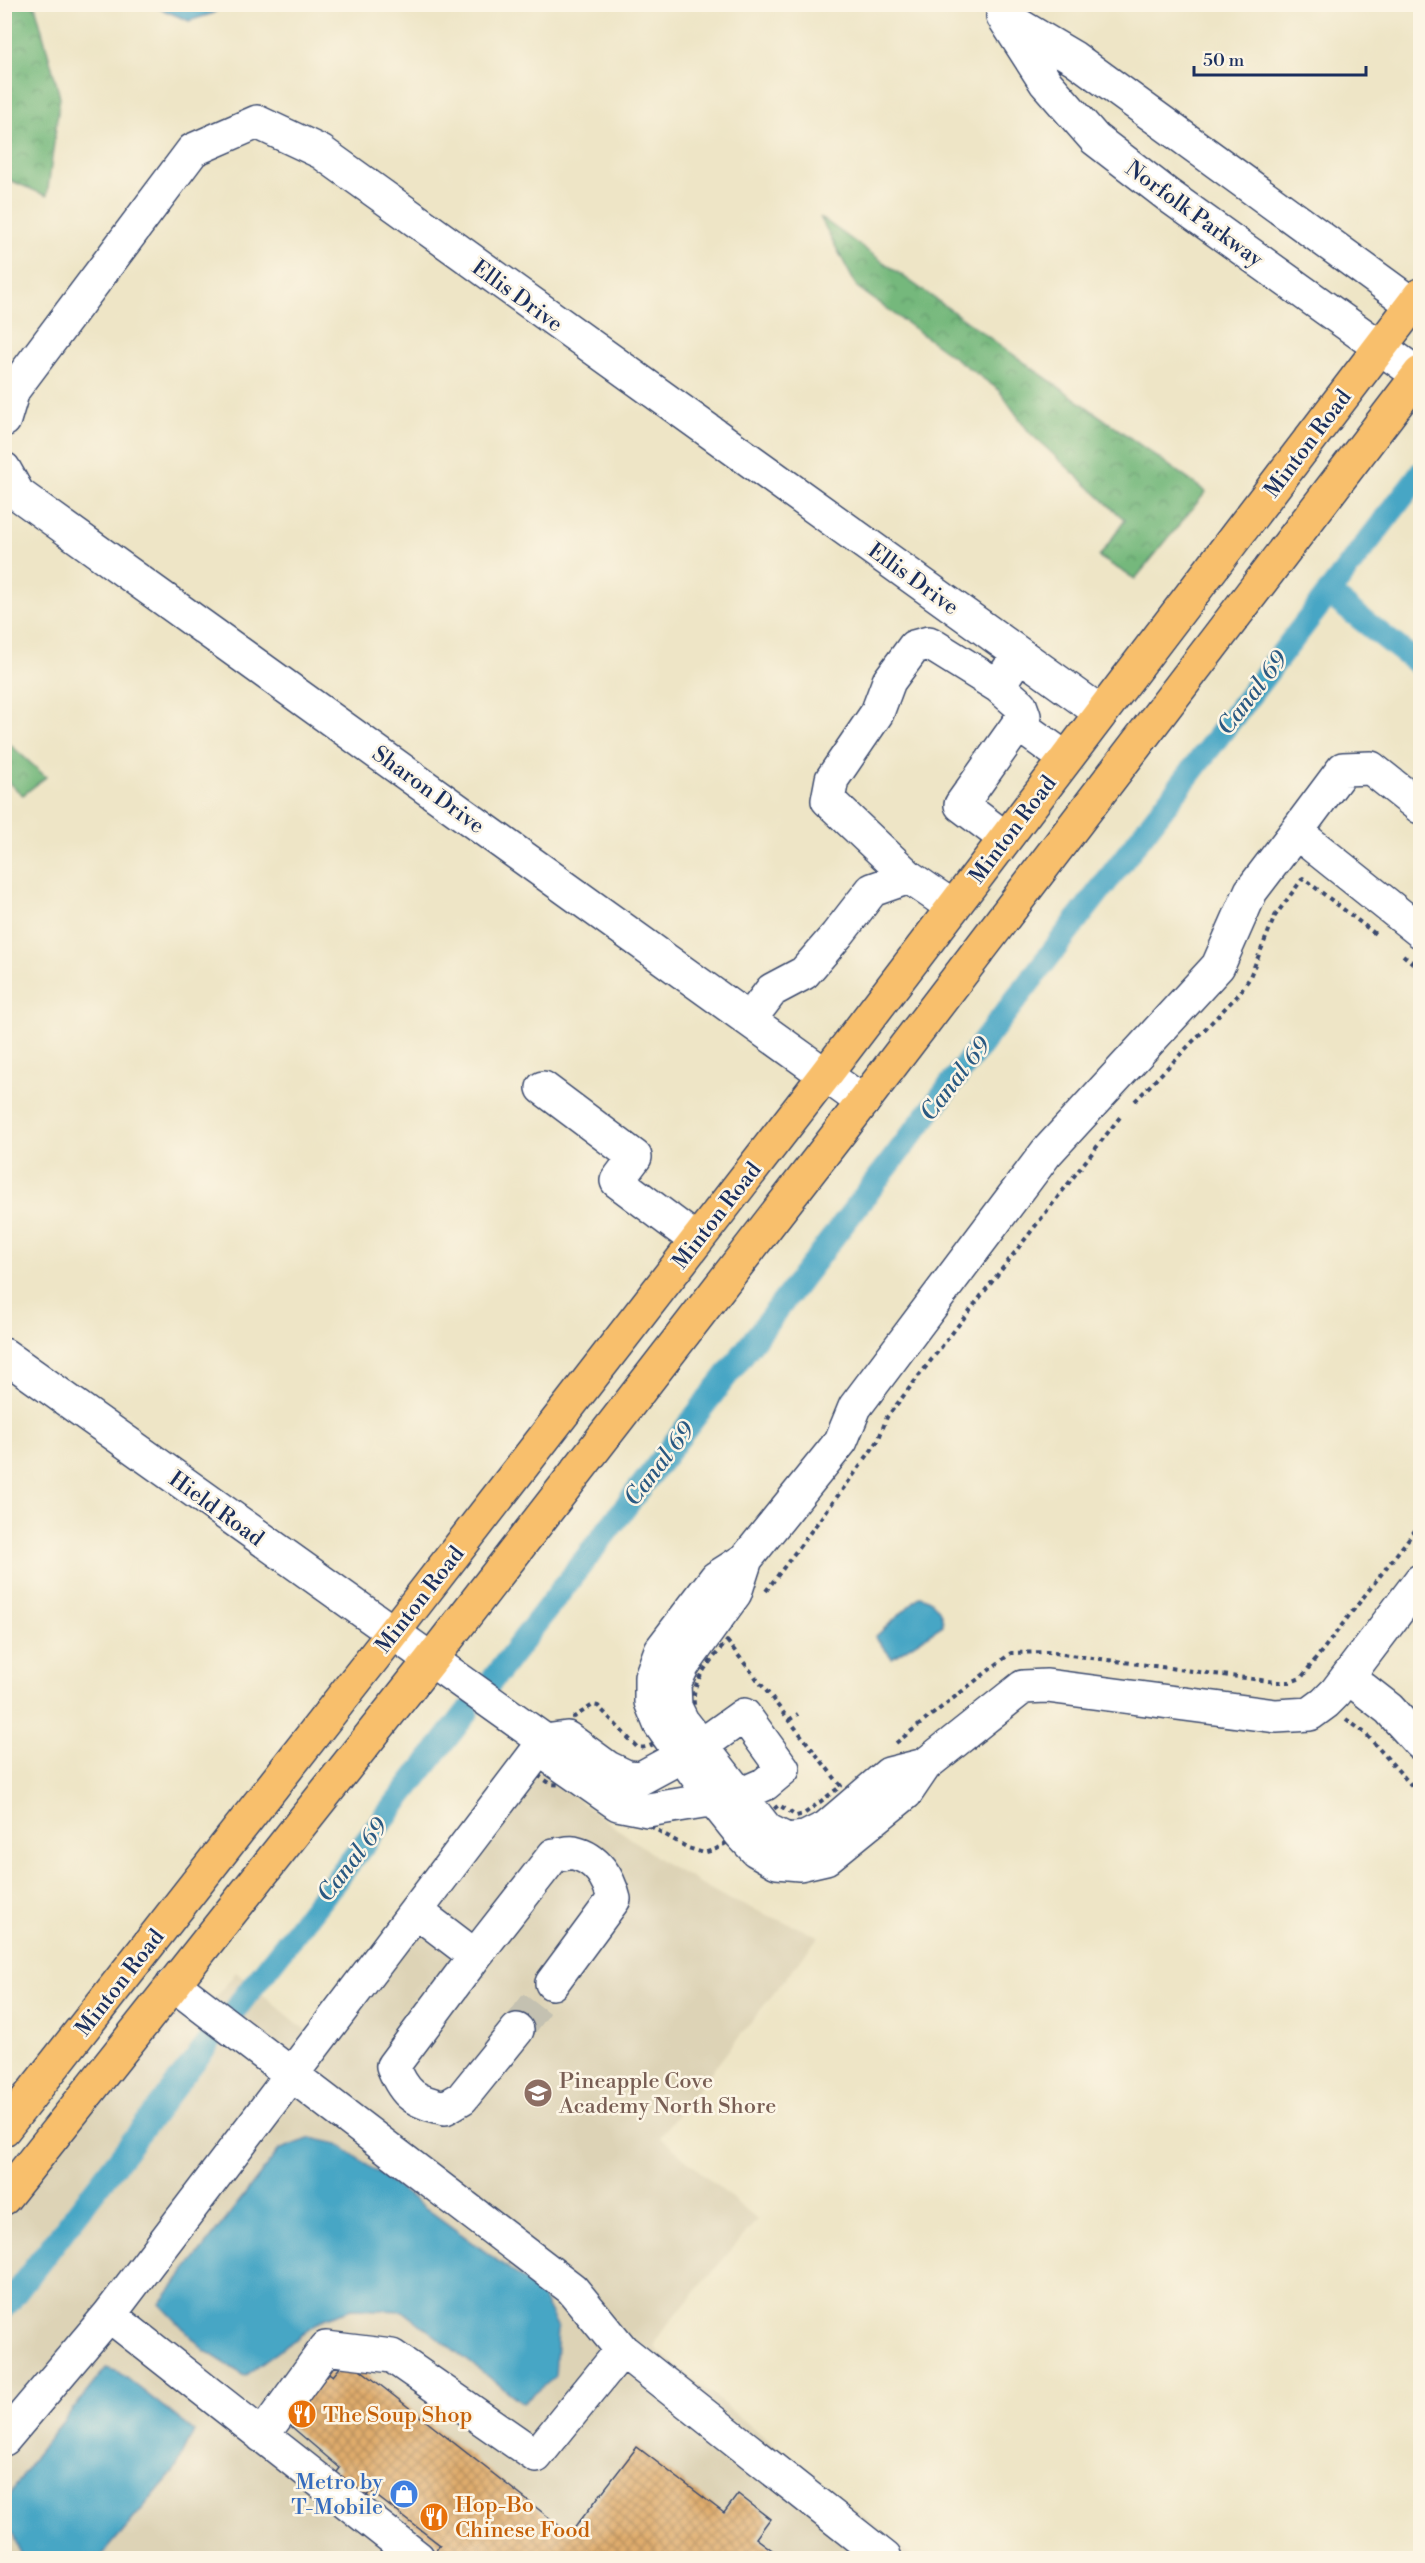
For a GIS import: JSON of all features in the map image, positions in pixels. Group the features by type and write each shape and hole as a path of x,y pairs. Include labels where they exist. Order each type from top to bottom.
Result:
{"main road":[{"name":"Minton Road","path":"4,2129 392,1634 826,1074 1380,347 1418,303"},
{"name":"Minton Road","path":"4,2198 430,1660 863,1102 1420,375"},
{"path":"173,1984 183,1930 224,1877 241,1827"}],"street":[{"name":"Norfolk Parkway","path":"995,10 1074,58 1418,303"},
{"name":"Norfolk Parkway","path":"995,10 1046,83 1095,139 1169,196 1420,375"},
{"name":"Ellis Drive","path":"4,420 13,390 193,150 256,122 321,152 1100,712"},
{"name":"Sharon Drive","path":"4,469 18,494 863,1102"},
{"path":"953,907 909,877 828,800 832,779 877,713 889,681 914,647 929,642 998,686 1020,705 1024,716 1020,725 961,805 1005,838"},
{"path":"998,686 1019,654"},
{"path":"1020,725 1065,759"},
{"path":"1420,807 1371,768 1343,769 1251,891 1218,966 1046,1153 855,1407 842,1441 746,1559 735,1593 721,1621 683,1665 674,1684 675,1707 692,1750 727,1797 756,1850 777,1862 800,1864 826,1858 860,1792 906,1793 925,1765 1023,1687 1047,1686 1276,1716 1310,1714 1325,1703 1348,1677 1420,1581"},
{"path":"1296,832 1420,931"},
{"path":"750,1019 772,990 804,973 872,890 878,848"},
{"path":"872,890 909,877"},
{"path":"543,1088 635,1157 617,1181 696,1240"},
{"name":"Hield Road","path":"4,1355 545,1741"},
{"path":"1348,1677 1389,1709 1420,1743"},
{"path":"4,2439 109,2315 545,1741 567,1738 608,1768 627,1777 641,1778 692,1750 744,1715 783,1768 765,1784 727,1797 648,1810 618,1804 552,1758 545,1741"},
{"path":"517,2030 462,2098 445,2108 423,2103 401,2086 393,2066 554,1855 574,1853 595,1863 610,1882 614,1899 552,1983"},
{"path":"416,1911 475,1956"},
{"path":"173,1984 294,2074 572,2289 622,2350 885,2559"},
{"path":"109,2315 418,2559"},
{"path":"262,2436 326,2348 392,2356 536,2456 622,2350"}],"path":[{"path":"1128,1108 1239,994 1249,979 1275,916 1303,878 1384,941"},
{"path":"1393,948 1420,969"},
{"path":"760,1598 878,1441 887,1417 1120,1116"},
{"path":"893,1747 903,1736 1011,1653 1047,1652 1275,1682 1290,1682 1301,1678 1420,1524"},
{"path":"1301,1678 1313,1695 1365,1733 1420,1795"},
{"path":"789,1720 798,1714"}],"shaded area":[{"name":"Pineapple Cove Academy North Shore","path":"538,1771 666,1864 726,1898 819,1936 660,2137 757,2220 667,2325 656,2340 655,2347 914,2558 904,2558 630,2342 214,2000 236,1972 327,2048"},
{"path":"173,1984 885,2558 5,2558 4,2198"}],"green space":[{"path":"4,5 35,5 60,97 47,196 5,178"},
{"path":"820,217 1206,492 1135,579 1099,557 1125,520 1029,432 999,390 857,287"},
{"path":"5,740 46,777 23,795 5,780"}],"water":[{"path":"151,5 220,5 214,13 189,21"},
{"path":"920,1596 937,1606 943,1625 892,1658 875,1637"},
{"path":"311,2138 338,2144 539,2291 558,2328 555,2377 523,2403 403,2311 352,2309 323,2319 245,2376 204,2350 160,2304 279,2150"},
{"path":"106,2368 119,2372 194,2431 175,2470 100,2558 21,2558 15,2536 5,2523 5,2503 35,2456"}],"building":[{"path":"347,2359 570,2534 637,2447 724,2513 738,2494 770,2519 756,2538 783,2558 442,2558 434,2553 440,2545 370,2491 365,2499 334,2476 340,2468 279,2416 319,2366 333,2376"}],"waterway":[{"name":"Canal 69","path":"490,1683 1420,474"},
{"path":"1328,593 1420,665"},
{"name":"Canal 69","path":"236,2008 467,1712"},
{"name":"Canal 69","path":"4,2308 213,2037"}],"tunnel":[{"path":"517,2030 552,1983"}],"place":[{"name":"Pineapple Cove Academy North Shore","path":"538,2093"},
{"name":"The Soup Shop","path":"302,2414"},
{"name":"Metro by T-Mobile","path":"404,2494"},
{"name":"Hop-Bo Chinese Food","path":"434,2517"}]}
